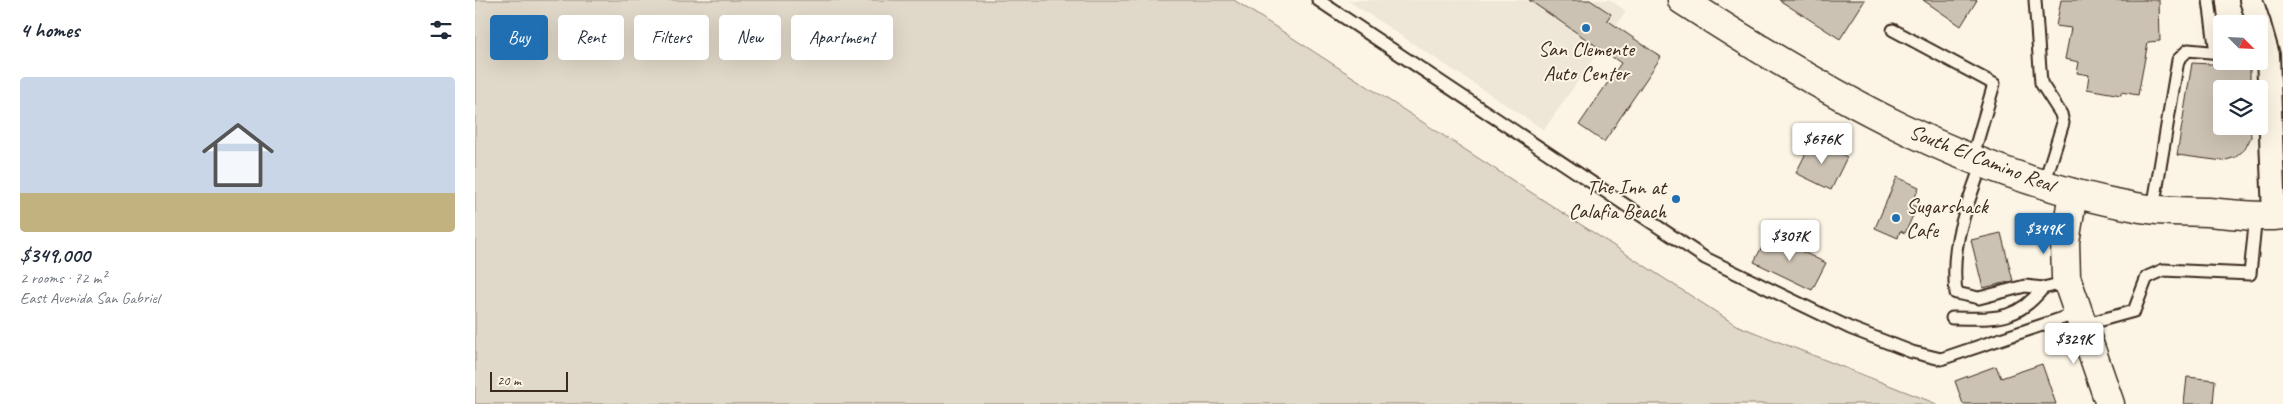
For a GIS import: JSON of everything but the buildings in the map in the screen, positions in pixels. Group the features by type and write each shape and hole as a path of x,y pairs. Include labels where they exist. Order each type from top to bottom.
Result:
{"main road":[{"name":"South El Camino Real","path":"1682,0 1759,50 1796,71 1903,128 1977,161 2073,193 2138,208 2271,216"},
{"path":"2073,193 2056,285 2081,319 2110,404"}],"street":[{"path":"2251,0 2256,15"},
{"path":"2270,56 2271,216"}],"lane":[{"path":"1318,0 1705,258 1850,328 1912,352 1941,359 2081,319 2134,311 2147,277 2163,270 2250,274 2271,216"},
{"path":"2035,0 2041,83 2061,114 2063,123 2044,184"},
{"path":"2209,0 2213,21"},
{"path":"1893,30 1994,84 1977,161 1959,225 1953,268 1956,293 1979,298 2025,286 2056,285"},
{"path":"2153,209 2178,60 2188,50 2213,52"},
{"path":"1952,318 2002,318 2030,305 2056,285"}],"shaded area":[{"path":"475,0 1234,0 1736,325 1937,404 475,404"},
{"path":"1347,0 1610,0 1626,11 1544,130"}],"place":[{"name":"San Clemente Auto Center","path":"1586,28"},
{"name":"The Inn at Calafia Beach","path":"1676,199"},
{"name":"Sugarshack Cafe","path":"1896,218"}]}
